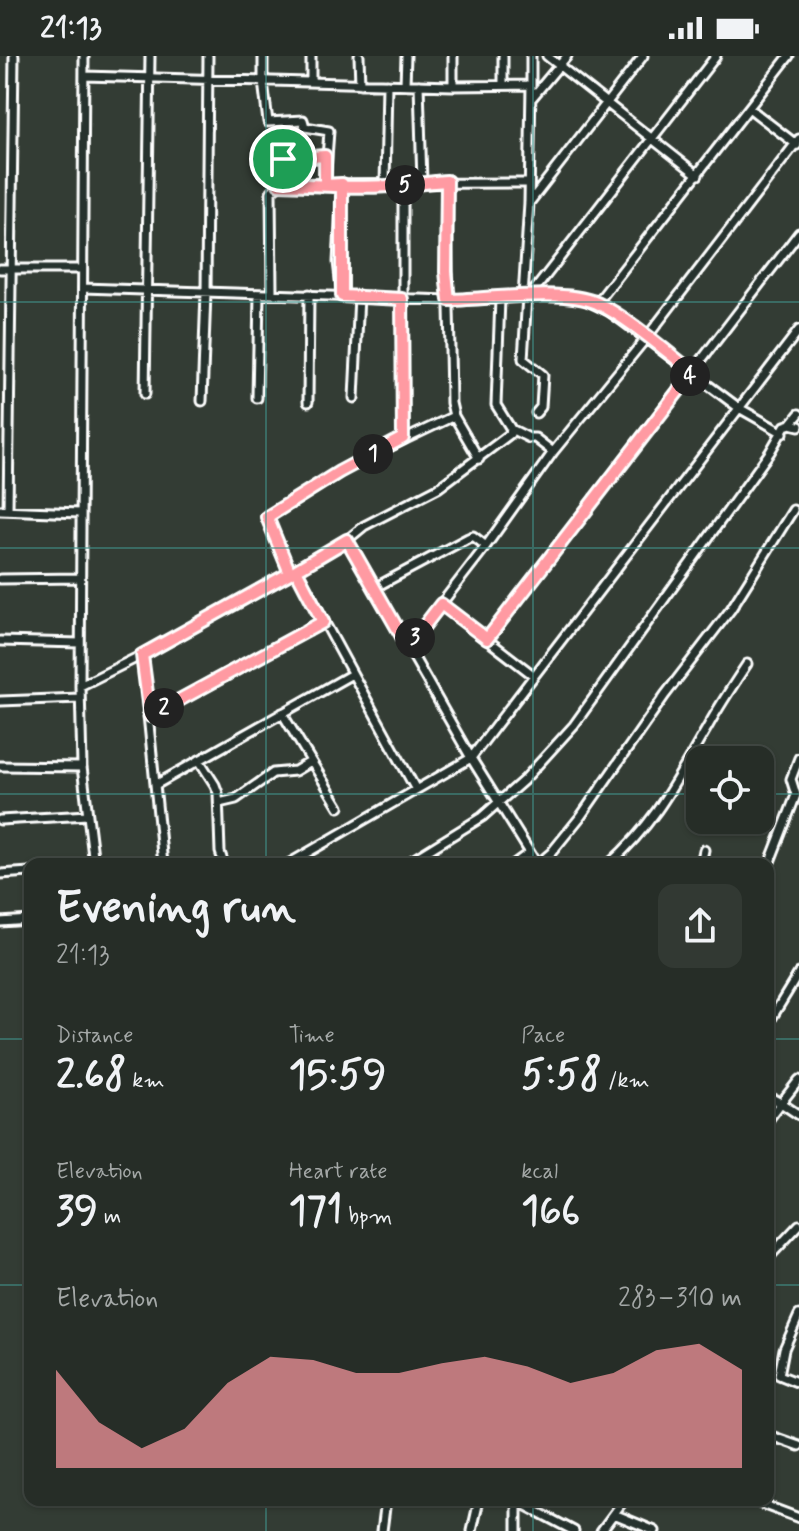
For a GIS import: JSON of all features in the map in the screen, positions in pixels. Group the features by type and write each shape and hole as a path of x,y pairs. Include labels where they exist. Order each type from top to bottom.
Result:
{"street":[{"path":"14,56 4,510 80,513"},
{"path":"84,56 80,698 82,767 93,858"},
{"path":"145,394 150,56"},
{"path":"202,401 208,56"},
{"path":"263,56 268,122 303,120 305,127 329,131 325,185"},
{"path":"311,56 311,82"},
{"path":"359,56 360,84"},
{"path":"405,84 406,56"},
{"path":"453,56 453,86"},
{"path":"503,56 503,85"},
{"path":"531,56 523,359 543,375 541,407 536,413"},
{"path":"547,56 698,175"},
{"path":"531,99 567,56"},
{"path":"529,203 643,56"},
{"path":"527,297 716,56"},
{"path":"597,303 789,56"},
{"path":"84,76 453,86 531,85"},
{"path":"385,185 387,84"},
{"path":"419,85 422,182"},
{"path":"408,647 553,452 798,143 749,108"},
{"path":"272,292 271,192 279,184 283,159 325,156"},
{"path":"447,181 446,272 451,403 454,416 479,459"},
{"path":"279,184 528,183"},
{"path":"342,184 342,296"},
{"path":"403,185 403,438"},
{"path":"487,639 799,233"},
{"path":"0,269 82,269"},
{"path":"83,288 449,300 564,295 597,303 739,408 783,433"},
{"path":"308,402 309,294"},
{"path":"257,398 259,295"},
{"path":"354,398 359,296"},
{"path":"500,299 496,401 511,429 535,438 553,452"},
{"path":"298,858 471,758 799,330"},
{"path":"416,858 482,817 543,759 590,704 787,424 795,425 799,414"},
{"path":"415,788 293,572 267,517 339,472 403,438 454,416"},
{"path":"80,686 293,572 347,540 364,526 438,488 510,434 511,429"},
{"path":"545,858 581,816 665,695 725,618 793,510"},
{"path":"374,588 473,536 486,546"},
{"path":"347,540 471,758 533,858"},
{"path":"0,579 80,578"},
{"path":"441,604 533,675"},
{"path":"150,716 323,622"},
{"path":"0,641 80,643"},
{"path":"142,655 163,858"},
{"path":"615,858 647,827 670,795 705,730 747,664"},
{"path":"157,784 352,674"},
{"path":"0,701 80,698"},
{"path":"282,713 339,807"},
{"path":"772,858 798,795 791,779 799,758"},
{"path":"199,760 215,785 222,858"},
{"path":"219,803 236,799 273,773 295,771 310,762"},
{"path":"0,766 82,767"},
{"path":"0,820 88,815"},
{"path":"702,858 704,850"},
{"path":"522,858 529,853"},
{"path":"0,874 24,872"},
{"path":"0,922 24,920"},
{"path":"774,1014 799,973"},
{"path":"774,1112 799,1080"},
{"path":"774,1099 799,1115"},
{"path":"774,1252 799,1225"},
{"path":"779,1375 784,1349 799,1315"},
{"path":"774,1374 799,1383"},
{"path":"774,1437 799,1446"},
{"path":"381,1531 385,1506"},
{"path":"472,1531 478,1506"},
{"path":"516,1506 517,1531"},
{"path":"526,1506 574,1531"},
{"path":"601,1531 620,1506"},
{"path":"767,1506 799,1518"},
{"path":"614,1514 655,1531"}],"route":[{"path":"283,159 279,184 325,185 342,184 403,185 447,181 446,272 449,300 547,295 581,298 597,303 693,372 487,639 441,604 408,647 347,540 296,570 323,622 150,716 142,655 290,573 267,517 339,472 403,438 402,299 342,296 342,184 325,185 325,156 283,159"}]}
